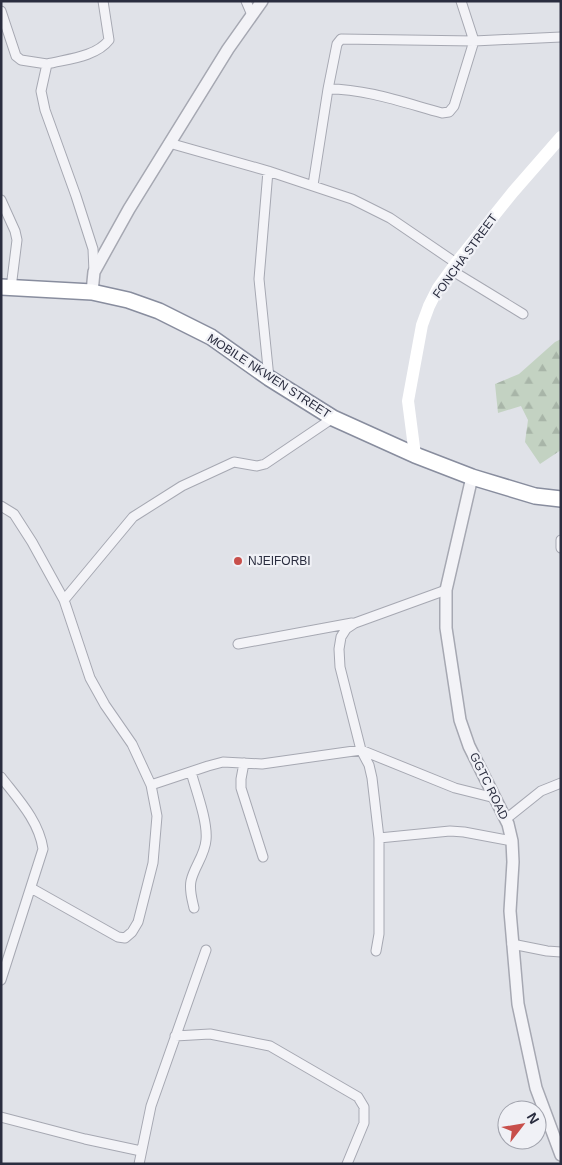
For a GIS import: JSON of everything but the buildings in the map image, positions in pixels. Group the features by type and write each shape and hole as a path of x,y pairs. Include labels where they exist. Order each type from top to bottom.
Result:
{"highway":[{"name":"MOBILE NKWEN STREET","path":"6,288 92,292 128,300 159,311 211,337 269,378 333,418 472,477 536,496 561,499"}],"main road":[{"name":"FONCHA STREET","path":"415,454 408,401 422,325 429,306 454,267 513,192 560,141"}],"street":[{"path":"1,11 5,29 16,56 22,60 47,64 95,52 103,48 109,40 103,1"},
{"path":"246,1 252,15"},
{"path":"94,272 169,143 228,49 262,1"},
{"path":"328,89 368,93 442,113 449,112 454,106 474,41 461,1"},
{"path":"313,186 328,89 337,44 341,39 474,41 561,36"},
{"path":"47,64 41,91 44,110 65,164 93,249 94,272 92,292"},
{"path":"169,143 268,171 352,199 372,208 390,218 454,267 523,314"},
{"path":"268,171 259,279 269,378"},
{"path":"1,200 17,240 6,288"},
{"path":"64,600 133,516 182,486 234,462 257,466 265,464 333,418"},
{"name":"GGTC ROAD","path":"472,477 446,590 446,628 460,720 468,746 506,819 512,841 513,862 510,911 518,1004 536,1088 561,1155"},
{"path":"1,506 14,514 64,600 90,678 105,705 132,744 151,785 157,816 153,863 138,922 132,932 124,938 118,937 31,888"},
{"path":"561,540 561,548"},
{"path":"238,644 355,623 446,590"},
{"path":"355,623 346,629 341,637 339,649 340,667 361,750 369,765 379,838 379,934 376,951"},
{"path":"151,785 223,762 262,764 361,750 455,788 495,798"},
{"path":"244,763 241,788 263,857"},
{"path":"191,772 206,828 206,841 202,857 191,880 190,890 194,908"},
{"path":"1,776 38,828 42,838 43,849 1,979"},
{"path":"506,819 540,791 561,783"},
{"path":"379,838 450,831 512,841"},
{"path":"512,944 561,952"},
{"path":"139,1164 151,1106 206,950"},
{"path":"176,1036 210,1034 270,1046 358,1097 364,1107 364,1123 347,1164"},
{"path":"1,1118 141,1151"}],"green space":[{"path":"561,339 561,450 540,464 525,442 528,420 521,406 498,413 495,384 519,374 555,342"}],"place":[{"name":"NJEIFORBI","path":"238,561"}]}
